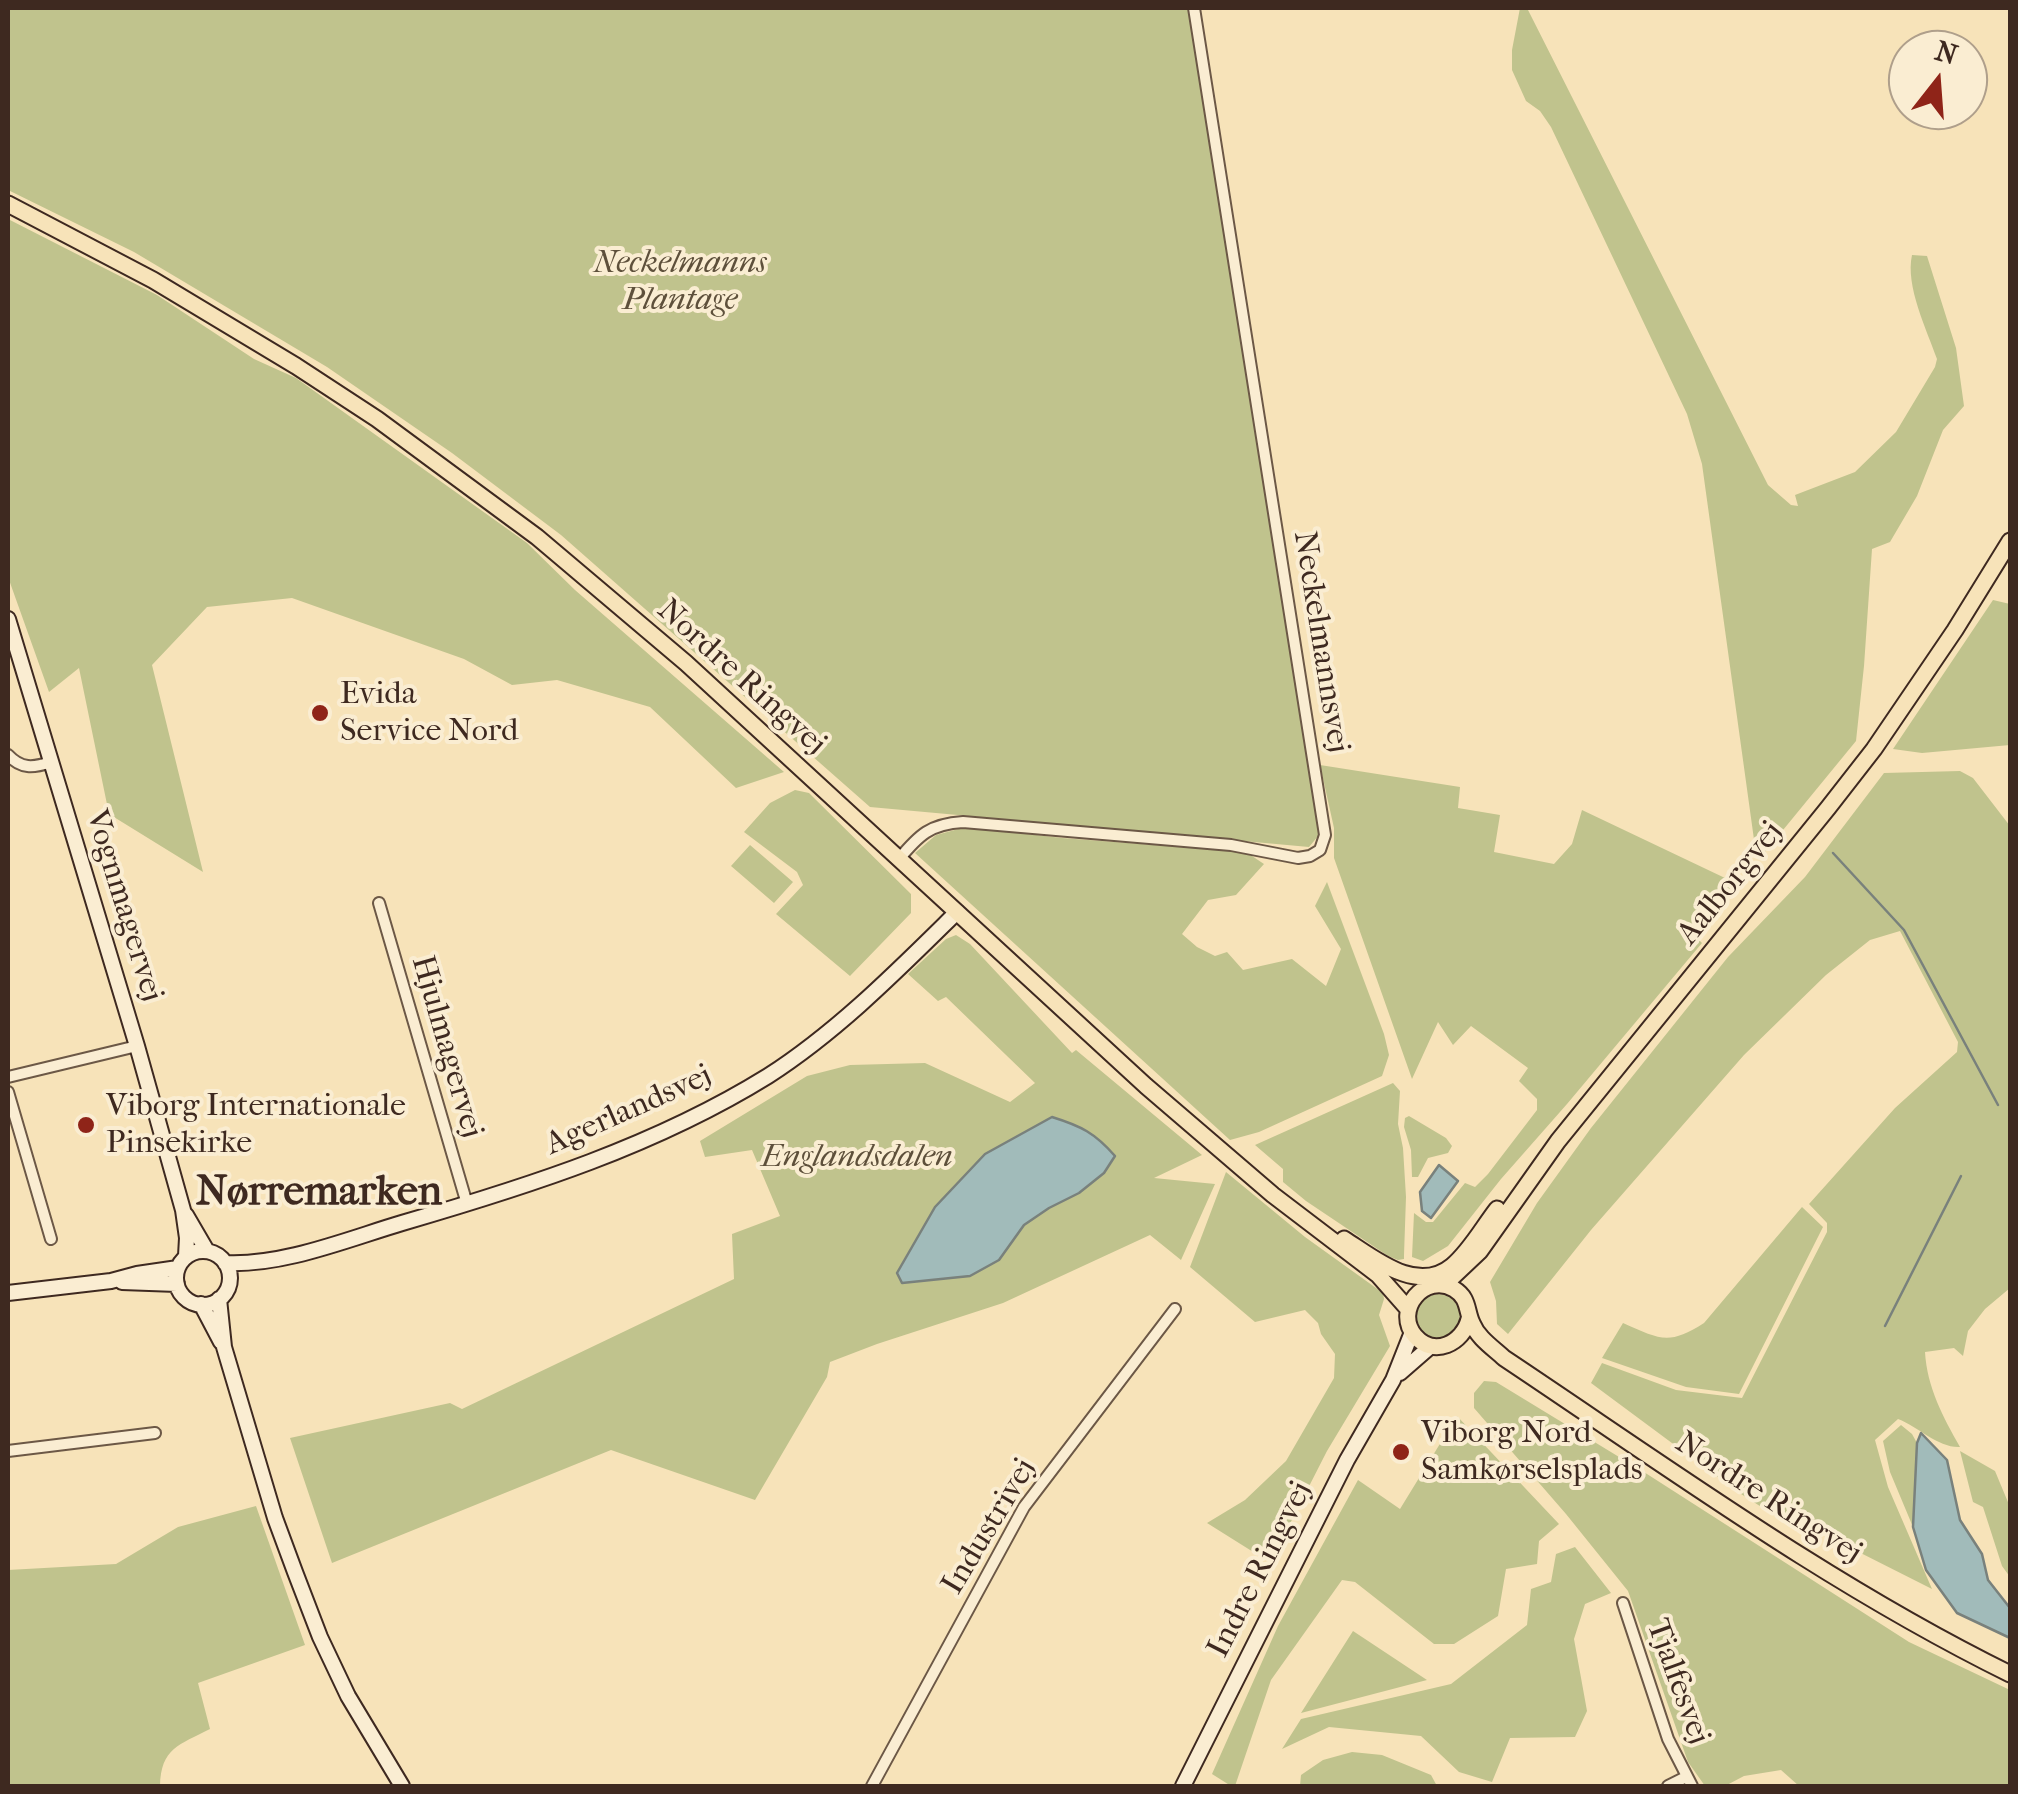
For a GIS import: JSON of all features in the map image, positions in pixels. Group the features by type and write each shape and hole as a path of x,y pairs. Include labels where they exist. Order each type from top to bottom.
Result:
{"main road":[{"name":"Nordre Ringvej","path":"8,204 153,280 234,328 377,419 537,536 686,662 1146,1086 1273,1195 1378,1275 1408,1309"},
{"name":"Aalborgvej","path":"1444,1285 1480,1251 1558,1140 1874,749 1956,630 2010,542"},
{"path":"1273,1195 1395,1270 1420,1276 1436,1274 1452,1266 1558,1140"},
{"name":"Aalborgvej","path":"1465,1300 1480,1251"},
{"name":"Nordre Ringvej","path":"1378,1275 1421,1290"},
{"path":"1444,1285 1460,1293 1469,1319 1465,1332 1455,1342 1431,1346 1412,1332 1408,1309 1421,1290 1444,1285"},
{"name":"Nordre Ringvej","path":"1469,1319 1482,1338 1504,1358 1834,1577 1941,1640 2010,1674"},
{"name":"Nordre Ringvej","path":"1455,1342 1504,1358"}],"street":[{"name":"Neckelmannsvej","path":"898,859 916,838 930,829 962,822 1231,845 1298,858 1320,850 1325,834 1194,8"},
{"name":"Vognmagervej","path":"8,618 183,1210 187,1238 182,1262"},
{"path":"8,755 20,766 34,768 51,762"},
{"name":"Hjulmagervej","path":"379,903 467,1204"},
{"name":"Agerlandsvej","path":"230,1280 270,1261 575,1169 692,1118 769,1075 838,1025 958,912"},
{"path":"8,1078 137,1046"},
{"path":"8,1092 51,1239"},
{"name":"Vognmagervej","path":"183,1210 207,1251"},
{"path":"8,1293 111,1281 182,1262 207,1251 226,1263 230,1280 219,1300 201,1304 186,1299 177,1284 182,1262"},
{"name":"Agerlandsvej","path":"226,1263 270,1261"},
{"path":"111,1281 177,1284"},
{"path":"219,1300 224,1346 275,1518 320,1637 348,1696 402,1786"},
{"path":"201,1304 224,1346"},
{"name":"Industrivej","path":"872,1786 1024,1507 1175,1309"},
{"name":"Indre Ringvej","path":"1183,1786 1338,1476 1392,1380 1412,1332"},
{"name":"Indre Ringvej","path":"1392,1380 1431,1346"},
{"path":"8,1451 155,1433"},
{"name":"Tjalfesvej","path":"1623,1603 1668,1740 1689,1782 1668,1786"}],"green space":[{"name":"Neckelmanns Plantage","path":"8,8 1195,8 1319,835 1309,847 870,807 561,535 452,453 327,367 134,252 8,190"},
{"path":"1520,8 1527,8 1768,485 1791,505 1798,506 1795,495 1855,472 1896,432 1935,367 1937,359 1914,294 1912,255 1927,256 1956,348 1964,406 1943,430 1917,496 1890,542 1872,549 1856,741 1765,852 1756,854 1702,464 1687,414 1551,127 1540,111 1526,101 1512,70"},
{"path":"8,219 157,295 254,359 296,378 527,543 575,590 784,772 736,788 650,707 557,680 512,685 464,659 292,598 207,607 152,665 203,872 109,814 79,668 49,692 8,577"},
{"path":"1993,600 2010,604 2010,745 1922,753 1893,749"},
{"path":"1320,765 1460,787 1458,808 1500,815 1494,852 1554,864 1572,844 1582,810 1725,878 1737,889 1700,934 1692,933 1702,943 1448,1246 1423,1261 1412,1257 1414,1213 1433,1222 1465,1183 1475,1187 1537,1110 1537,1099 1519,1081 1528,1068 1471,1026 1453,1045 1438,1022 1412,1079 1334,858 1334,828"},
{"path":"1960,771 1973,778 2010,826 2010,1288 1985,1309 1968,1331 1963,1356 1954,1348 1925,1352 1932,1390 1960,1447 1936,1441 1898,1419 1875,1440 1888,1487 1932,1589 1823,1534 1791,1526 1738,1492 1591,1383 1602,1363 1676,1390 1742,1398 1827,1232 1827,1223 1809,1204 1895,1108 1957,1052 1958,1042 1900,931 1870,940 1826,975 1744,1055 1591,1230 1508,1334 1497,1324 1490,1282 1537,1203 1591,1128 1728,957 1805,877 1884,773"},
{"path":"795,790 809,793 911,894 911,913 850,976 776,914 803,885 797,872 744,832 770,803"},
{"path":"966,827 1246,852 1264,864 1236,895 1208,900 1182,934 1215,956 1227,952 1243,970 1292,959 1326,986 1341,949 1315,906 1327,882 1384,1034 1389,1055 1382,1076 1259,1132 1230,1140 915,853 936,835"},
{"path":"750,845 793,882 774,903 731,866"},
{"name":"Englandsdalen","path":"956,935 970,944 1072,1053 1076,1050 1202,1155 1154,1178 1215,1184 1181,1260 1150,1235 1003,1303 830,1362 827,1377 755,1500 611,1450 332,1563 290,1438 450,1403 462,1409 734,1279 732,1234 780,1216 752,1150 705,1157 700,1141 807,1076 850,1065 925,1063 1010,1102 1035,1083 946,997 938,1001 908,974 946,939"},
{"path":"1393,1083 1400,1091 1398,1124 1406,1197 1404,1259 1398,1260 1306,1201 1283,1182 1283,1169 1255,1145"},
{"path":"1409,1116 1446,1138 1452,1146 1448,1153 1428,1158 1418,1177 1412,1177 1411,1150 1404,1127"},
{"path":"1226,1172 1305,1237 1383,1293 1379,1315 1390,1346 1327,1451 1275,1553 1266,1560 1207,1523 1245,1500 1286,1461 1334,1378 1335,1354 1318,1323 1305,1310 1255,1322 1190,1267"},
{"path":"1802,1207 1823,1227 1739,1394 1686,1387 1602,1358 1623,1323 1664,1338 1681,1335 1704,1323"},
{"path":"1438,1294 1454,1300 1460,1316 1454,1332 1438,1338 1422,1332 1416,1316 1422,1300"},
{"path":"1484,1381 1496,1382 1647,1474 1909,1642 2010,1690 2010,1786 1799,1786 1781,1770 1744,1776 1725,1786 1705,1786 1688,1762 1628,1591 1474,1408 1474,1393"},
{"path":"1457,1416 1559,1524 1539,1541 1537,1564 1506,1569 1498,1616 1454,1644 1434,1644 1355,1582 1342,1580 1271,1680 1235,1786 1212,1774 1278,1626 1358,1480 1400,1509"},
{"path":"1901,1425 1917,1443 1913,1527 1890,1472 1883,1441"},
{"path":"1960,1451 1995,1471 2010,1507 2010,1577 2002,1566 1983,1507 1973,1502"},
{"path":"256,1506 305,1645 198,1683 210,1729 168,1755 160,1786 8,1786 8,1570 116,1564 178,1527"},
{"path":"1575,1547 1611,1593 1585,1604 1574,1639 1587,1711 1575,1737 1510,1738 1492,1782 1459,1772 1421,1736 1329,1727 1282,1749 1301,1719 1451,1684 1527,1625 1531,1589 1551,1582 1556,1554"},
{"path":"1353,1631 1427,1680 1301,1713"},
{"path":"1352,1752 1382,1755 1431,1775 1437,1786 1300,1786 1301,1775 1323,1760"}],"water":[{"path":"1052,1117 1087,1131 1108,1148 1115,1156 1104,1173 1079,1193 1024,1225 999,1260 970,1276 902,1283 897,1273 935,1207 985,1154"},
{"path":"1439,1165 1458,1181 1431,1218 1422,1211 1420,1192"},
{"path":"1921,1433 1947,1460 1960,1520 1982,1554 1988,1580 2010,1608 2010,1638 1957,1613 1926,1570 1913,1527 1917,1443"}],"waterway":[{"path":"1833,853 1904,930 1998,1105"},
{"path":"1885,1326 1961,1176"}],"place":[{"name":"Evida Service Nord","path":"320,713"},
{"name":"Viborg Internationale Pinsekirke","path":"86,1125"},
{"name":"Viborg Nord Samkørselsplads","path":"1401,1452"}],"district":[{"name":"Nørremarken","path":"319,1194"}]}
